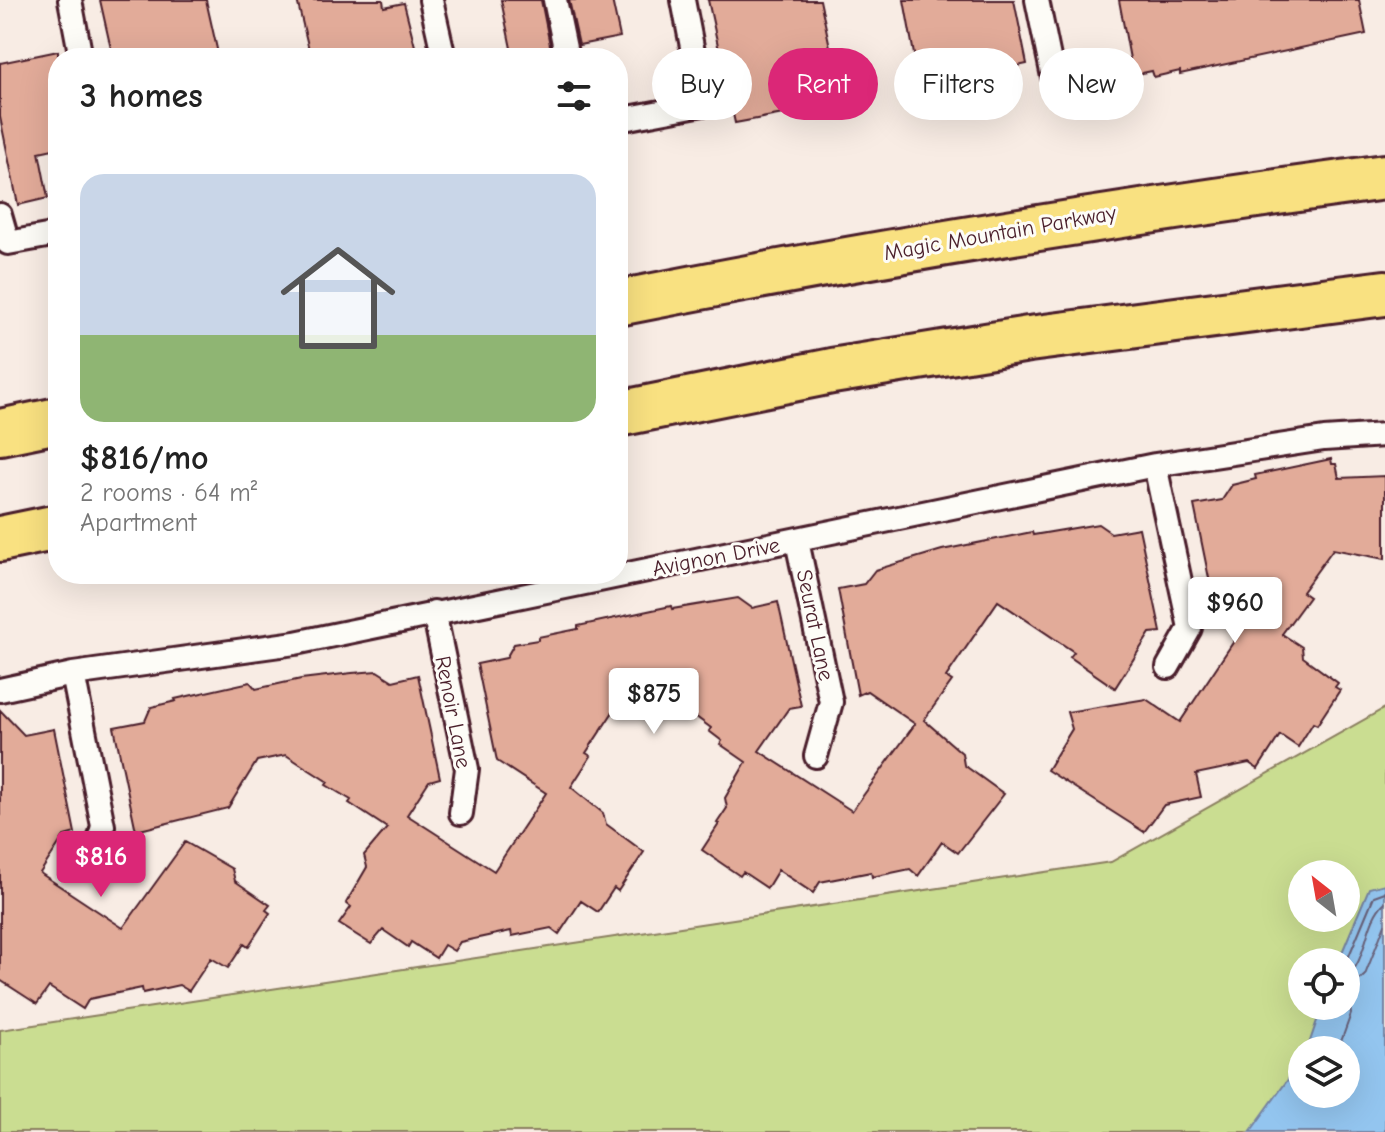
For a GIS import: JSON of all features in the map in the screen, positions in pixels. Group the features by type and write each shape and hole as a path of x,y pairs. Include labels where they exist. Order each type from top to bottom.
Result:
{"main road":[{"name":"Magic Mountain Parkway","path":"628,301 784,269 1136,211 1385,177"},
{"path":"628,412 832,371 1029,339 1385,293"},
{"path":"0,432 48,422"},
{"path":"0,539 48,529"}],"lane":[{"path":"70,0 79,48"},
{"path":"431,0 442,48"},
{"path":"555,0 565,48"},
{"path":"628,118 703,104 683,0"},
{"path":"1037,0 1047,48"},
{"path":"0,215 8,243 48,236"},
{"name":"Avignon Drive","path":"628,574 1155,465 1324,439 1385,435"},
{"path":"1155,465 1190,628 1168,667"},
{"name":"Seurat Lane","path":"797,541 831,702 816,756"},
{"name":"Avignon Drive","path":"0,690 73,674 295,643 577,584"},
{"name":"Renoir Lane","path":"434,612 467,769 461,813"},
{"path":"73,674 103,826 92,867"}],"green space":[{"path":"1385,708 1385,1132 0,1132 0,1030 1111,862"}],"water":[{"path":"1385,884 1385,1132 1250,1132 1288,1079 1288,1108 1360,1108 1360,1036 1312,1036 1317,1020 1360,1020 1360,948 1344,948 1351,932 1360,932 1360,909 1369,888"}],"building":[{"path":"100,0 206,0 217,48 111,48"},
{"path":"297,0 383,0 384,7 404,3 415,48 309,48"},
{"path":"501,0 541,0 551,48 511,48"},
{"path":"569,0 612,0 620,37 579,45"},
{"path":"708,0 820,0 830,48 768,48 768,117 752,120 752,48 719,48"},
{"path":"904,0 1014,0 1027,64 1023,65 1023,48 913,48"},
{"path":"1119,0 1359,0 1366,34 1154,77 1152,71 1144,73 1144,48 1128,48"},
{"path":"48,53 48,150 39,152 48,198 18,205 0,117 0,63"},
{"path":"1331,459 1332,464 1336,464 1339,478 1385,476 1385,559 1333,549 1302,592 1309,597 1282,634 1302,647 1303,657 1338,683 1335,687 1340,690 1298,747 1280,735 1258,769 1249,763 1196,774 1201,797 1164,805 1144,832 1047,770 1072,729 1067,712 1146,699 1180,722 1242,629 1205,601 1212,593 1194,505 1222,500 1232,485 1256,479 1255,475"},
{"path":"1098,524 1111,533 1139,528 1161,632 1150,633 1115,688 1070,657 1074,652 998,601 946,677 952,681 924,720 962,753 964,765 1004,794 958,853 942,842 918,876 910,869 872,877 871,872 820,882 813,893 778,870 767,888 743,872 740,876 702,850 727,808 725,798 746,762 720,744 722,741 709,731 711,728 638,674 586,753 591,756 571,787 603,813 606,824 644,852 618,891 614,888 598,912 581,901 559,934 551,928 512,936 511,931 460,942 454,951 444,945 436,958 411,942 408,947 383,930 371,944 339,924 351,907 346,903 367,867 364,855 387,828 349,803 351,800 326,785 328,782 286,755 257,761 228,808 136,831 114,727 145,721 151,707 175,699 250,682 256,689 301,679 352,673 377,671 393,681 418,675 440,778 429,781 407,815 494,871 546,793 497,761 477,664 506,658 514,644 578,629 578,626 671,606 672,609 738,598 752,608 778,602 801,706 789,708 759,751 852,811 915,724 867,691 858,695 838,589 864,584 875,570 942,550 1032,532 1033,535"},
{"path":"0,710 24,735 54,729 75,833 64,836 40,873 123,928 185,842 232,869 235,881 270,905 266,910 270,913 248,947 244,944 228,968 211,958 189,991 179,985 143,993 142,988 89,999 83,1009 49,987 37,1004 0,980"}]}
